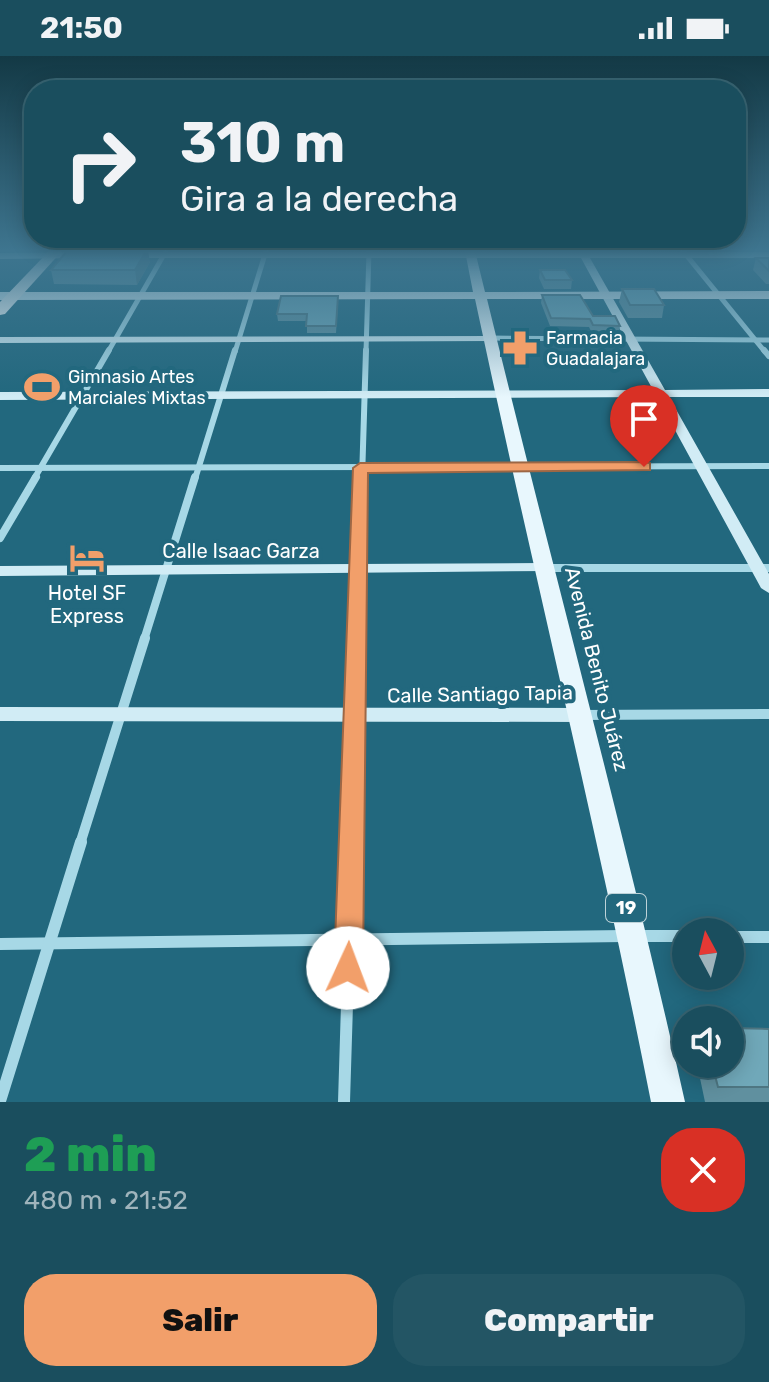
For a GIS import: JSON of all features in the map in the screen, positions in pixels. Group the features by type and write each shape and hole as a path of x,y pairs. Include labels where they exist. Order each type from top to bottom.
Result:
{"main road":[{"name":"Avenida Benito Juárez","path":"482,300 543,568 633,936 668,1102"}],"street":[{"path":"0,538 136,300"},
{"path":"0,1101 249,300"},
{"path":"344,1102 360,468 369,300"},
{"path":"610,300 701,466 763,568 769,588"},
{"path":"723,300 769,356"},
{"path":"0,340 769,340"},
{"path":"0,396 769,393"},
{"path":"0,468 769,466"},
{"name":"Calle Isaac Garza","path":"0,571 763,568"},
{"name":"Calle Santiago Tapia","path":"0,714 355,717 769,714"},
{"path":"0,944 672,936"},
{"path":"744,937 769,937"}],"building":[{"path":"280,300 338,300 336,326 306,326 307,314 277,314"},
{"path":"544,300 583,300 593,316 615,316 620,326 593,325 590,319 551,318"},
{"path":"627,300 661,300 664,305 630,305"},
{"path":"744,1028 769,1029 769,1087 718,1087 716,1078 744,1078"}],"place":[{"name":"Farmacia Guadalajara","path":"520,348"},
{"name":"Gimnasio Artes Marciales Mixtas","path":"42,387"},
{"name":"Hotel SF Express","path":"87,558"}],"route":[{"path":"348,968 360,468 644,467"}]}
